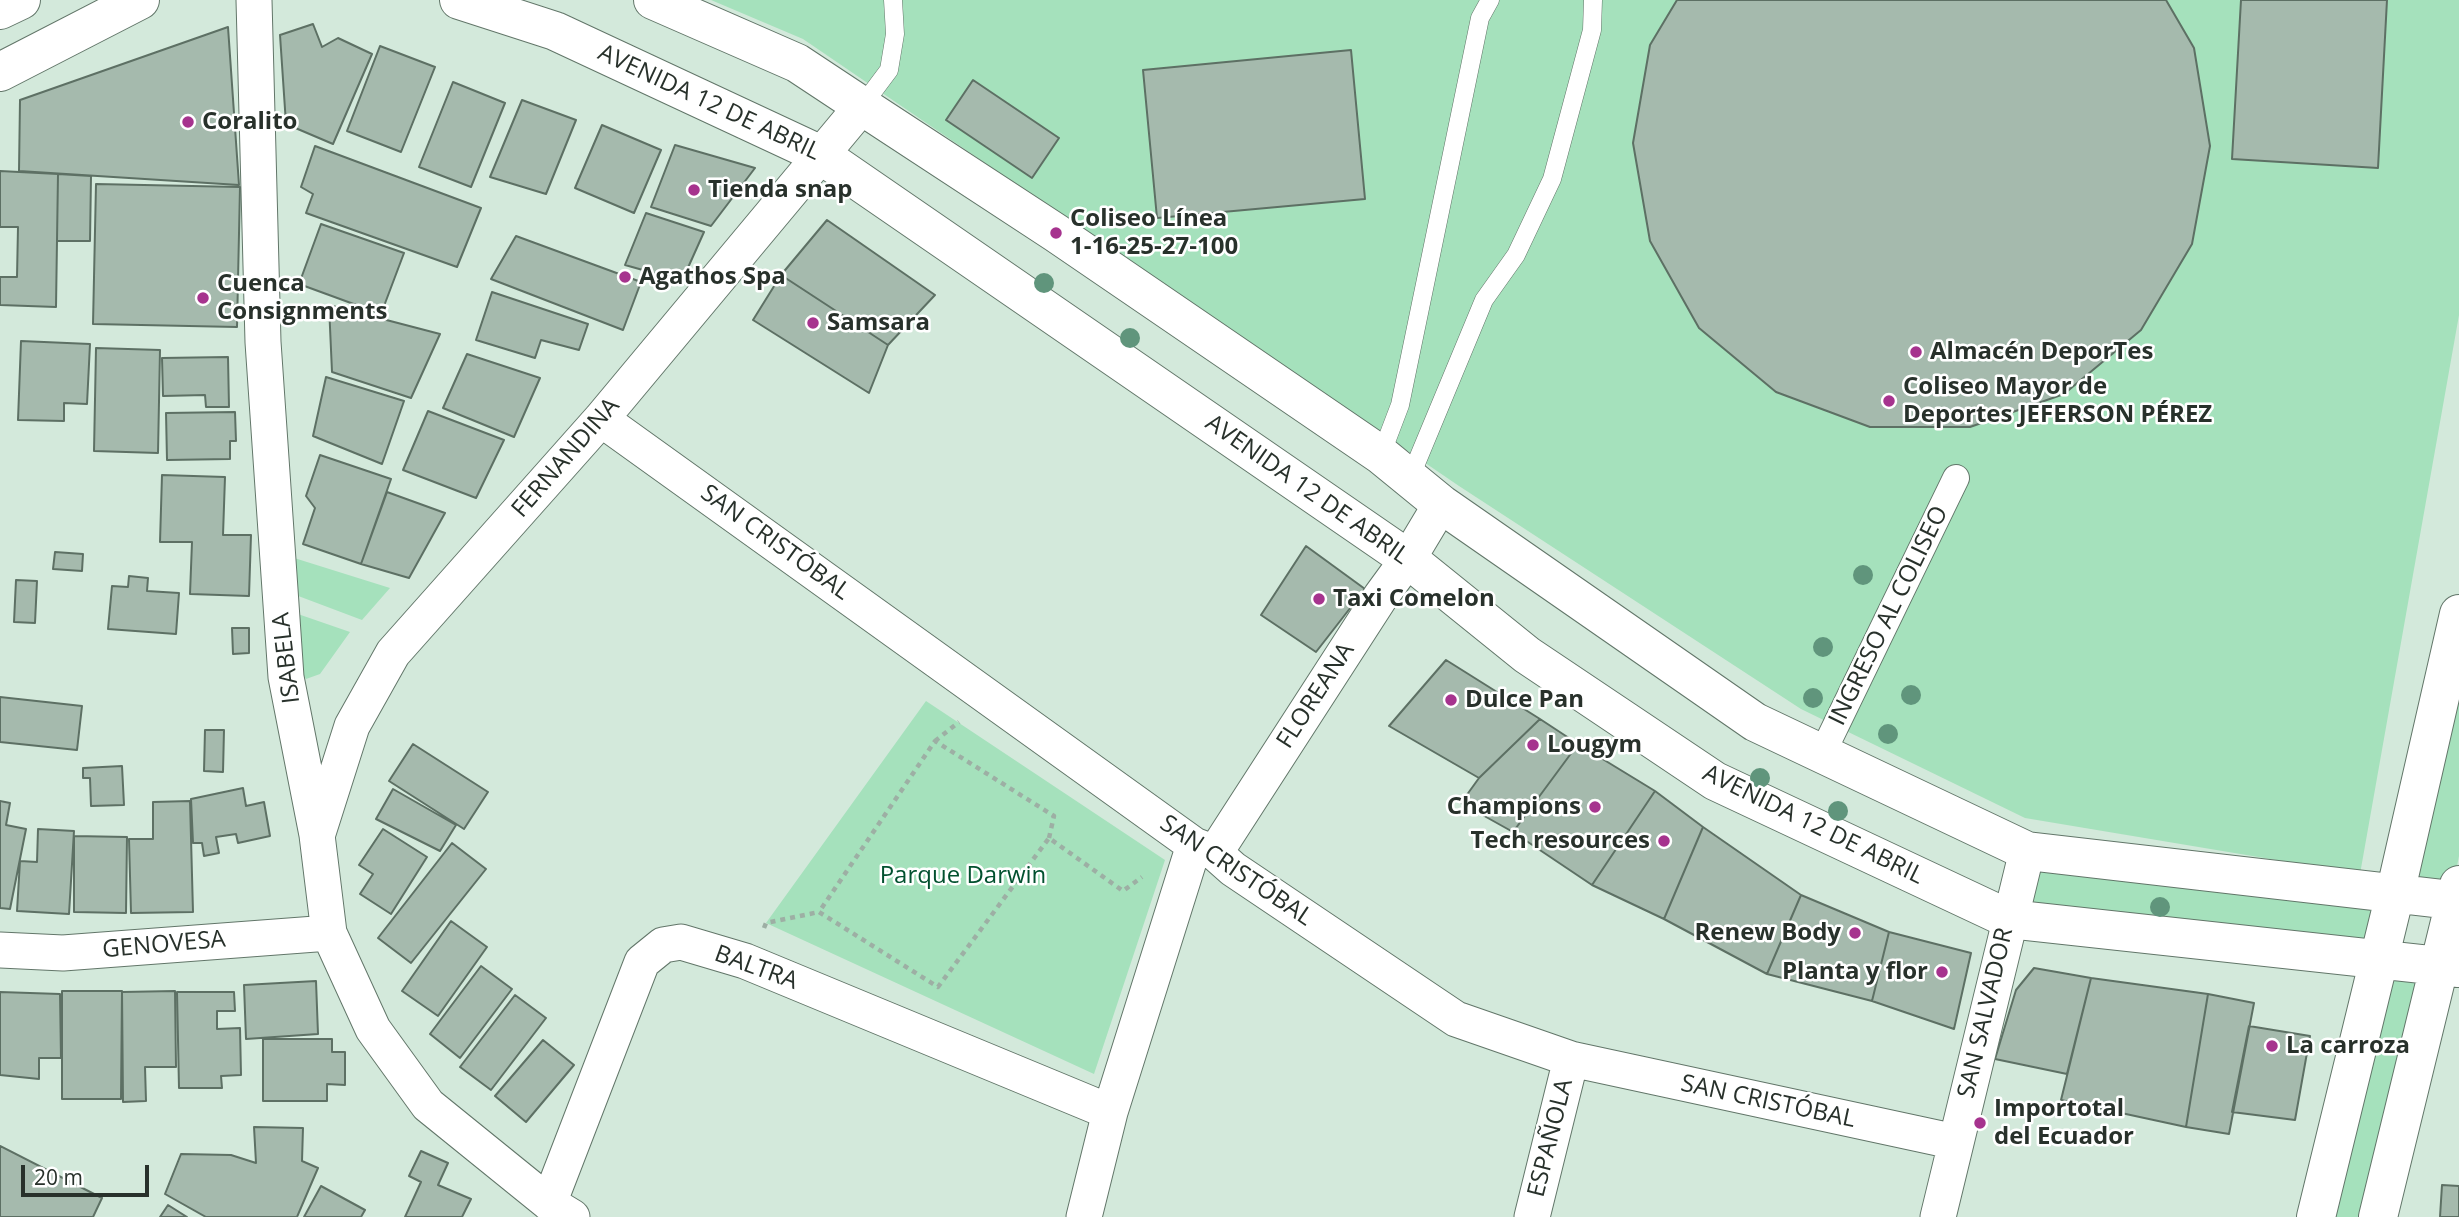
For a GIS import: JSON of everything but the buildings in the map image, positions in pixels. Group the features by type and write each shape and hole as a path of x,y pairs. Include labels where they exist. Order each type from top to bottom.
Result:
{"main road":[{"path":"0,10 21,0"},
{"path":"0,72 140,0"},
{"name":"AVENIDA 12 DE ABRIL","path":"459,0 555,31 821,155 1408,559 1527,655 1715,781 2009,919 2450,967"},
{"path":"653,0 797,63 1067,241 1381,455 1441,504 1755,722 2027,850 2395,894 2458,895 2450,967 2378,1217"},
{"path":"2316,1217 2395,894 2459,614"}],"street":[{"name":"ISABELA","path":"254,0 263,342 286,677 317,835 329,933 373,1030 428,1105 560,1210"},
{"name":"FERNANDINA","path":"317,835 352,726 393,653 601,419 862,106"},
{"name":"SAN CRISTÓBAL","path":"601,419 1198,856 1233,869 1456,1019 1571,1059 1956,1142"},
{"name":"INGRESO AL COLISEO","path":"1822,754 1956,478"},
{"name":"FLOREANA","path":"1084,1217 1110,1112 1198,856 1408,559 1441,504"},
{"name":"SAN SALVADOR","path":"1937,1217 2027,850"},
{"name":"GENOVESA","path":"0,950 63,953 329,933"},
{"name":"BALTRA","path":"560,1210 642,962 663,945 681,942 745,961 1110,1112"},
{"name":"ESPAÑOLA","path":"1532,1217 1571,1059"}],"lane":[{"path":"862,106 889,69 895,34 893,0"},
{"path":"1381,455 1400,405 1480,18 1490,0"},
{"path":"1410,478 1484,300 1516,256 1552,179 1592,30 1593,0"}],"path":[{"path":"935,741 1054,816 1049,838 939,987 818,912 935,741"},
{"path":"1049,838 1123,891 1165,860 1198,856"}],"green space":[{"name":"Coliseo Mayor de Deportes JEFERSON PÉREZ","path":"711,0 2459,0 2459,315 2360,874 2025,818 1801,709 1459,486 803,39"},
{"path":"291,557 390,588 362,620 293,594"},
{"path":"295,613 350,632 320,674 306,679 294,660"},
{"path":"2459,646 2459,856 2452,891 2404,888"},
{"name":"Parque Darwin","path":"926,701 1165,860 1094,1074 766,923"},
{"path":"2028,855 2391,898 2374,956 2014,916"},
{"path":"2384,967 2431,972 2370,1217 2323,1217"}],"place":[{"name":"Coralito","path":"188,122"},
{"name":"Tienda snap","path":"694,190"},
{"name":"Coliseo Línea 1-16-25-27-100","path":"1056,233"},
{"name":"Agathos Spa","path":"625,277"},
{"name":"Cuenca Consignments","path":"203,298"},
{"name":"Samsara","path":"813,323"},
{"name":"Almacén DeporTes","path":"1916,352"},
{"name":"Coliseo Mayor de Deportes JEFERSON PÉREZ","path":"1889,401"},
{"name":"Taxi Comelon","path":"1319,599"},
{"name":"Dulce Pan","path":"1451,700"},
{"name":"Lougym","path":"1533,745"},
{"name":"Champions","path":"1595,807"},
{"name":"Tech resources","path":"1664,841"},
{"name":"Renew Body","path":"1855,933"},
{"name":"Planta y flor","path":"1942,972"},
{"name":"La carroza","path":"2272,1046"},
{"name":"Importotal del Ecuador","path":"1980,1123"}]}
